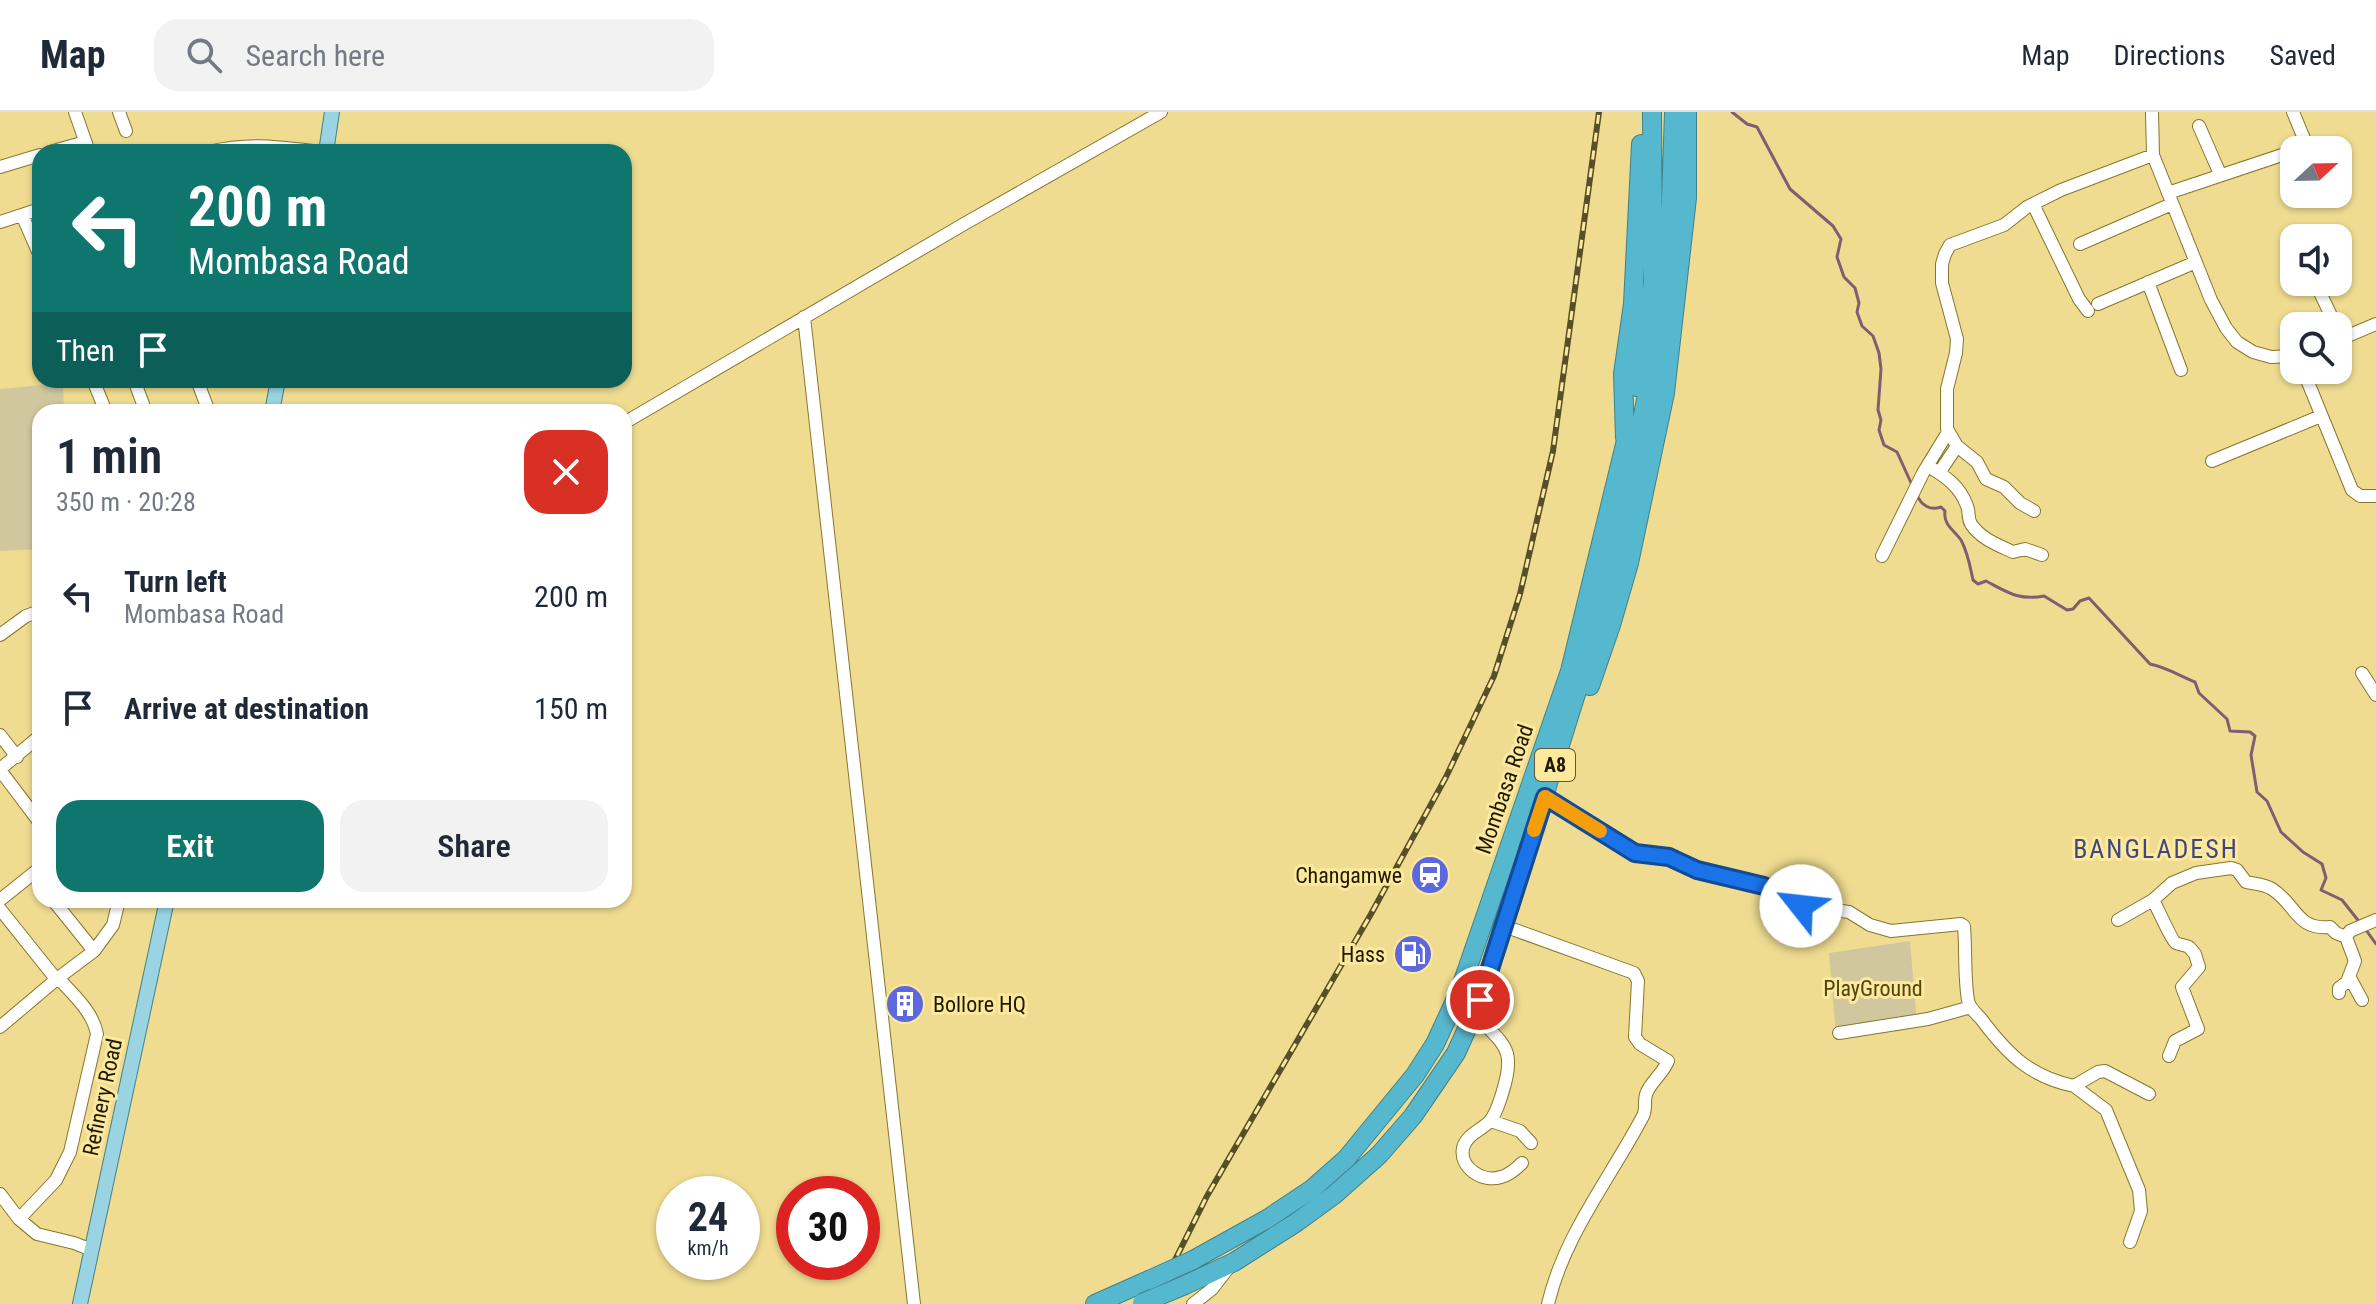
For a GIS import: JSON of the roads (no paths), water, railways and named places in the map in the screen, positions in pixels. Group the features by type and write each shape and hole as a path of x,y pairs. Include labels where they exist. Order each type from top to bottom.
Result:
{"highway":[{"path":"1625,444 1623,374 1633,304 1641,112"},
{"name":"Mombasa Road","path":"1095,1304 1193,1260 1267,1219 1312,1189 1346,1159 1415,1075 1435,1044 1460,990 1570,671 1625,444 1653,282 1652,112"},
{"name":"Mombasa Road","path":"1140,1303 1234,1262 1334,1195 1379,1155 1413,1116 1456,1053 1474,1013 1555,765 1620,531 1660,329 1669,260 1674,112"},
{"path":"1555,765 1581,711 1611,625 1629,563 1665,393 1687,198 1687,112"}],"main road":[{"path":"326,144 332,112"},
{"name":"Refinery Road","path":"80,1304 165,908"}],"street":[{"path":"75,112 86,144"},
{"path":"119,112 126,131"},
{"path":"632,418 1161,112"},
{"path":"2152,112 2153,155 2218,314 2237,342 2245,348 2271,357 2280,357"},
{"path":"2293,112 2303,136"},
{"path":"2199,126 2220,174"},
{"path":"2034,511 2020,503 2004,487 1986,479 1975,460 1957,446 1948,432 1947,389 1957,339 1942,283 1945,254 1950,245 2004,225 2033,204 2061,190 2153,155"},
{"path":"2080,244 2220,174 2280,155"},
{"path":"0,167 32,157"},
{"path":"2033,204 2079,299 2093,307 2196,262"},
{"path":"0,222 32,212"},
{"path":"22,215 32,238"},
{"path":"2148,282 2181,370"},
{"path":"804,317 914,1304"},
{"path":"2352,330 2376,324"},
{"path":"2308,384 2352,490 2360,496 2376,496"},
{"path":"2212,461 2321,416"},
{"path":"1882,556 1906,505 1930,471 1948,432"},
{"path":"1930,471 1957,446"},
{"path":"1930,471 1948,478 1961,492 1969,520 1981,535 2013,552 2027,549 2042,555"},
{"path":"0,635 32,614"},
{"path":"2362,673 2376,695"},
{"path":"0,735 17,757"},
{"path":"32,744 0,770 32,812"},
{"path":"1545,797 1635,853 1669,857 1697,870 1764,886 1797,905 1849,912 1870,925 1891,931 1964,926 1968,1001 1971,1007 2001,1044 2026,1066 2046,1079 2074,1086 2106,1110 2139,1190 2141,1211 2130,1242"},
{"path":"2118,920 2153,900 2165,887 2184,878 2231,868 2237,870 2246,882 2273,890 2310,926 2318,929 2328,927 2346,937 2355,961 2339,993"},
{"path":"0,900 32,879"},
{"path":"2153,900 2172,939 2189,947 2199,963 2182,987 2198,1029 2175,1041 2169,1056"},
{"path":"59,908 94,951"},
{"path":"0,1027 94,951 113,925 117,908"},
{"path":"0,909 89,1014 97,1034 70,1152 56,1180 19,1219"},
{"path":"2346,937 2350,931 2369,924"},
{"path":"1504,926 1634,973 1638,981 1635,1037 1640,1044 1668,1061 1646,1092 1645,1112 1605,1178 1572,1242 1548,1303"},
{"path":"2349,976 2362,1000"},
{"path":"1839,1033 1928,1019 1971,1007"},
{"path":"1474,1013 1509,1056 1507,1076 1491,1121 1469,1137 1462,1152 1464,1161 1469,1169 1491,1178 1503,1177 1522,1163"},
{"path":"2074,1086 2105,1071 2149,1094"},
{"path":"1491,1121 1520,1131 1531,1143"},
{"path":"0,1194 19,1219 37,1234 92,1250"},
{"path":"1193,1304 1212,1289 1234,1262"}],"waterway":[{"path":"1732,112 1747,124 1757,127 1790,189 1833,226 1841,239 1837,257 1844,277 1855,288 1862,326 1873,336 1879,353 1879,430 1884,445 1897,452 1912,485"},
{"path":"1917,495 1926,506 1941,507 1945,511 1946,520 1961,540 1973,580 1978,584 1986,581 2020,596 2044,596 2067,610 2089,598 2150,664 2195,682 2199,693 2227,719 2230,731 2250,732 2255,736 2251,755 2257,792 2267,801 2281,832 2322,864 2326,878 2321,890 2342,900 2361,924"},
{"path":"2366,930 2376,944"}],"railway":[{"path":"1153,1304 1207,1196 1371,914 1446,777 1494,676 1520,594 1553,451 1599,112"}],"place":[{"name":"Changamwe","path":"1430,875"},
{"name":"Hass","path":"1413,954"},
{"name":"Bollore HQ","path":"905,1004"}],"district":[{"name":"BANGLADESH","path":"2156,849"}],"park label":[{"name":"PlayGround","path":"1873,988"}]}
